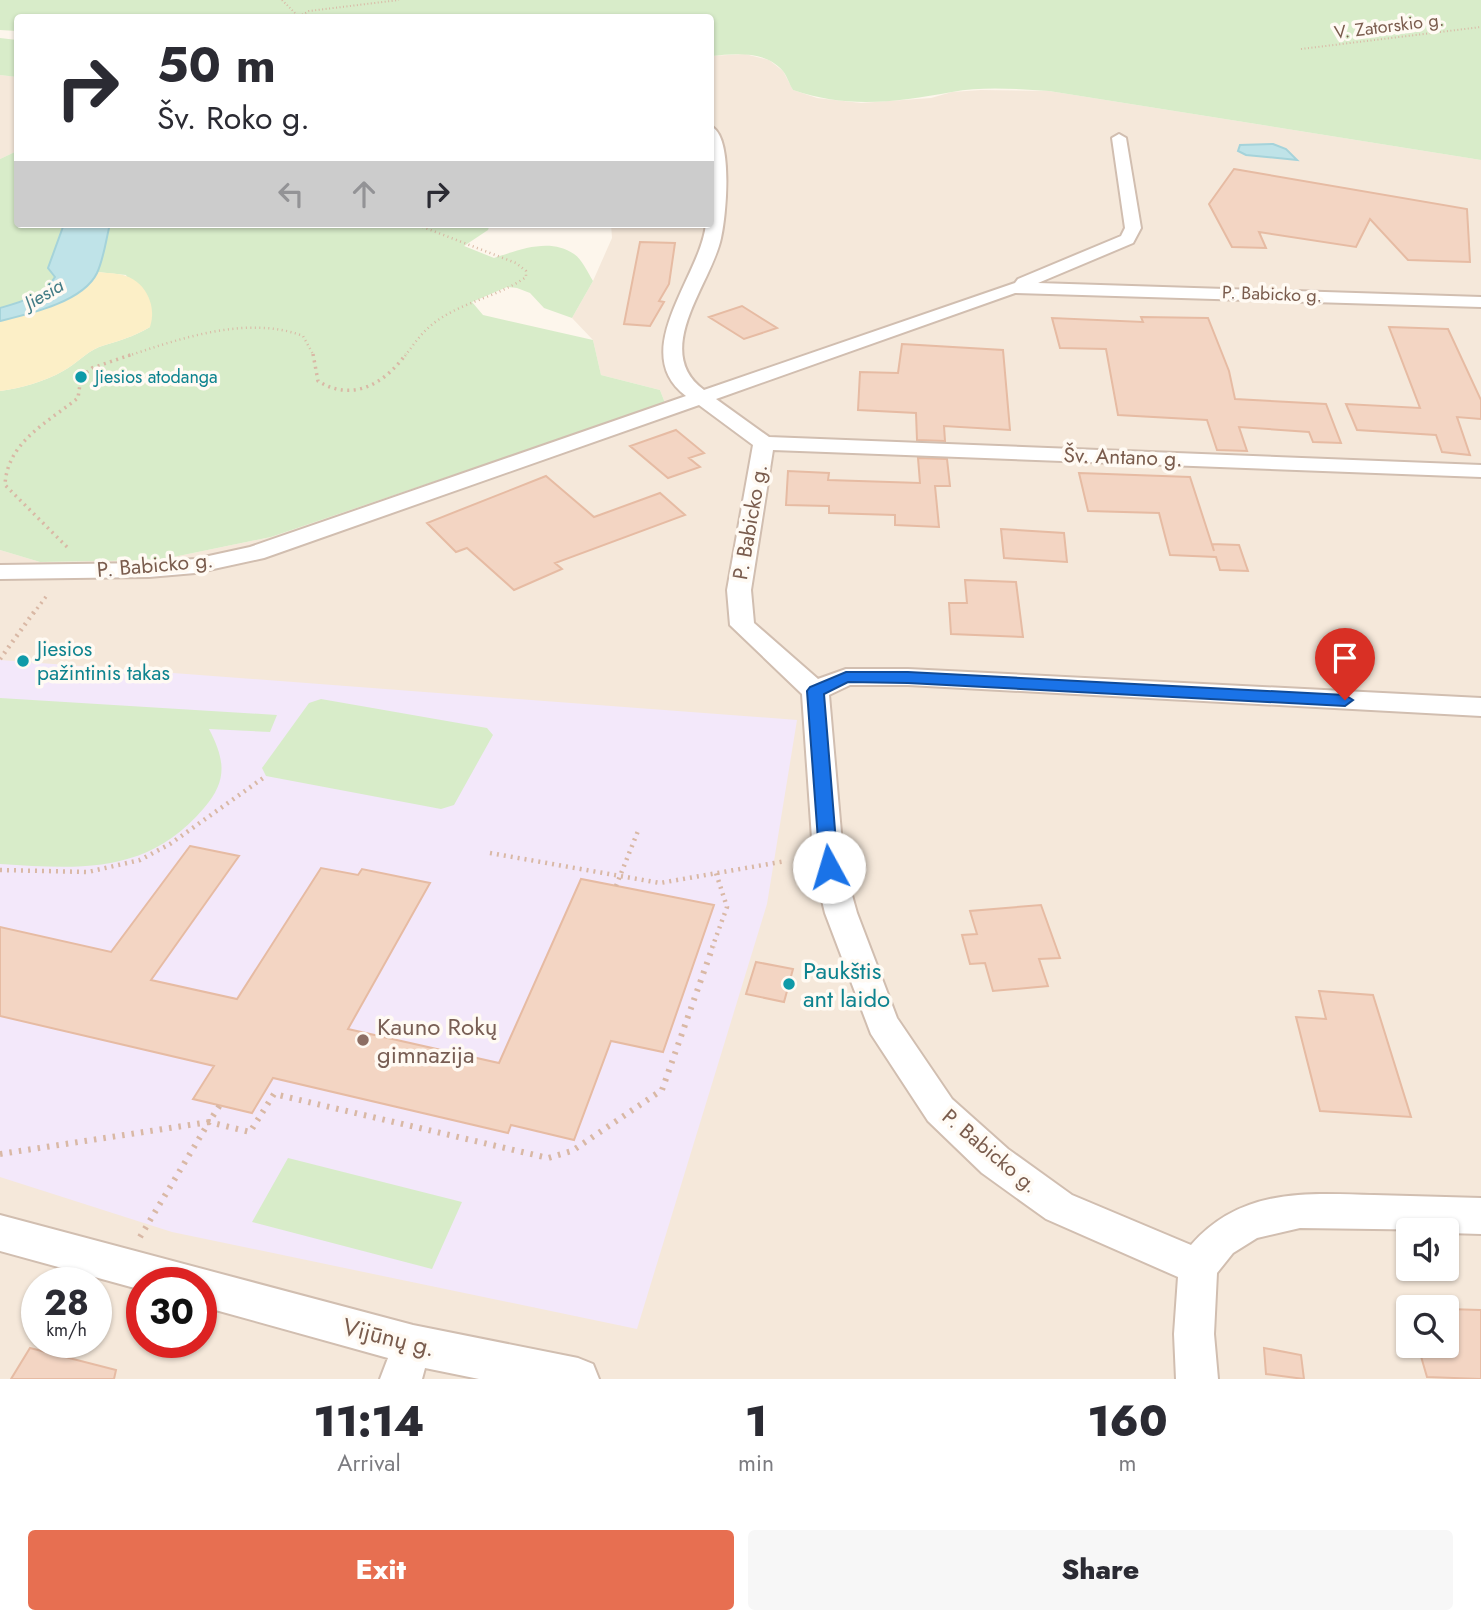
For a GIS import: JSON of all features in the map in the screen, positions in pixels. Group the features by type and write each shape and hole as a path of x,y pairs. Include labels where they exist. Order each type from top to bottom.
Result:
{"street":[{"path":"1013,288 1127,239 1133,228 1119,138"},
{"path":"714,142 719,157 714,224"},
{"path":"704,397 683,384 674,364 672,349 684,300 704,263 714,228"},
{"name":"P. Babicko g.","path":"0,572 149,570 195,566 256,553 1013,288 1481,302"},
{"name":"P. Babicko g.","path":"704,397 764,443 738,590 742,625 815,691 829,867 841,913 883,1024 940,1110 995,1161 1059,1207 1198,1266"},
{"name":"Šv. Antano g.","path":"764,443 1481,471"},
{"path":"815,691 846,677 908,677 1481,708"},
{"path":"1197,1379 1194,1334 1198,1266 1220,1240 1250,1222 1300,1210 1481,1216"},
{"path":"0,1233 126,1267"},
{"name":"Vijūnų g.","path":"217,1293 407,1362 578,1379"}],"path":[{"path":"282,0 294,14"},
{"path":"304,14 337,6 399,0"},
{"name":"V. Zatorskio g.","path":"1301,49 1481,27"},
{"path":"0,659 64,571 70,558 69,549 5,485 2,475 6,460 15,448 78,398 81,377 92,368 111,361 197,336 262,328 284,330 303,336 312,350 318,381 327,387 358,390 373,387 396,368 433,323 526,278 526,271 516,263 425,228"},
{"path":"0,870 69,873 116,867 141,860 189,832 216,809 266,776"},
{"path":"616,886 638,831"},
{"path":"490,853 660,883 786,861"},
{"path":"0,1154 209,1122 250,1132 274,1094 548,1158 572,1151 662,1090 727,906 716,873"},
{"path":"121,1266 220,1105"}],"shaded area":[{"path":"745,54 769,60 783,71 793,90 817,98 861,103 931,98 952,92 981,90 1049,91 1481,160 1481,1379 0,1379 0,550 40,562 159,560 271,537 665,403 660,390 601,375 593,340 572,318 593,281 612,238 611,228 714,228 714,56"},
{"path":"0,75 14,77 14,152 0,159"},
{"name":"Kauno Rokų gimnazija","path":"0,660 797,720 767,904 637,1329 172,1232 0,1177"}],"green space":[{"path":"0,0 1481,0 1481,160 1049,91 964,90 892,101 833,100 793,90 782,70 767,59 748,55 714,56 714,14 14,14 14,31 0,30"},
{"path":"0,38 14,40 14,77 0,75"},
{"path":"14,152 14,228 63,228 48,268 56,277 51,284 24,301 0,308 0,159"},
{"path":"109,228 489,228 464,246 494,258 534,247 555,246 580,259 593,281 572,318 544,308 530,293 507,287 472,302 483,315 593,340 601,375 660,390 665,403 271,537 159,560 40,562 0,550 0,391 48,378 68,368 94,349 150,327 126,275 97,272"},
{"path":"0,698 277,715 270,732 209,729 221,760 222,770 217,788 204,808 182,830 159,846 111,863 85,866 0,864"},
{"path":"321,699 487,728 493,735 454,805 441,809 266,776 262,768 309,703"},
{"path":"288,1158 462,1202 432,1269 252,1222"}],"sand":[{"path":"97,272 123,275 140,284 151,304 150,327 94,349 68,368 48,378 0,391 0,321 40,310 66,299 88,283"}],"water":[{"path":"1273,144 1286,149 1297,160 1246,155 1238,151 1240,145"},
{"name":"Jiesia","path":"63,228 109,228 97,273 80,292 54,305 0,321 0,308 24,301 50,284 55,277 48,268"}],"building":[{"path":"1234,169 1467,209 1470,262 1408,260 1370,219 1356,247 1259,232 1266,248 1232,247 1209,204"},
{"path":"640,242 675,243 669,284 659,301 664,302 650,326 624,324"},
{"path":"742,306 777,328 744,339 709,317"},
{"path":"1141,317 1208,318 1229,371 1235,399 1326,404 1341,443 1313,442 1309,432 1239,427 1247,451 1217,450 1207,420 1118,415 1106,349 1060,348 1052,318 1143,322"},
{"path":"1389,327 1448,329 1481,400 1481,419 1457,417 1470,455 1442,452 1436,435 1357,430 1346,404 1420,408"},
{"path":"902,344 1003,350 1010,430 944,426 945,441 917,440 916,413 858,410 860,372 898,373"},
{"path":"676,430 704,453 689,458 700,467 668,478 630,446"},
{"path":"918,458 947,459 950,486 935,486 939,527 895,525 895,515 829,513 829,506 786,505 788,471 829,473 828,480 920,483"},
{"path":"1079,473 1190,477 1214,551 1212,544 1239,545 1248,571 1220,570 1216,557 1170,555 1159,513 1088,511"},
{"path":"546,476 594,517 660,493 685,515 555,563 562,569 514,590 467,548 456,552 427,523"},
{"path":"1001,529 1064,533 1067,562 1004,558"},
{"path":"965,580 1016,582 1023,637 951,634 949,603 967,603"},
{"path":"190,846 239,856 151,980 237,999 321,868 358,875 362,869 430,883 348,1029 499,1063 581,879 714,905 663,1052 611,1041 574,1140 511,1125 508,1133 273,1078 252,1113 193,1099 214,1066 0,1016 0,927 111,952"},
{"path":"1041,905 1060,958 1039,959 1048,986 993,991 985,963 970,964 962,935 977,934 970,911"},
{"path":"756,962 793,969 784,1002 746,994"},
{"path":"1319,991 1373,995 1411,1117 1320,1111 1296,1017 1326,1019"},
{"path":"1459,1309 1481,1310 1481,1379 1427,1377 1421,1358 1459,1358"},
{"path":"1264,1348 1301,1355 1304,1379 1266,1374"},
{"path":"24,1358 69,1358 116,1370 114,1379 11,1379"}],"place":[{"name":"Jiesios atodanga","path":"81,377"},
{"name":"Jiesios pažintinis takas","path":"23,661"},
{"name":"Paukštis ant laido","path":"789,984"},
{"name":"Kauno Rokų gimnazija","path":"363,1040"}],"route":[{"path":"829,867 815,691 846,677 908,677 1345,700"}]}
